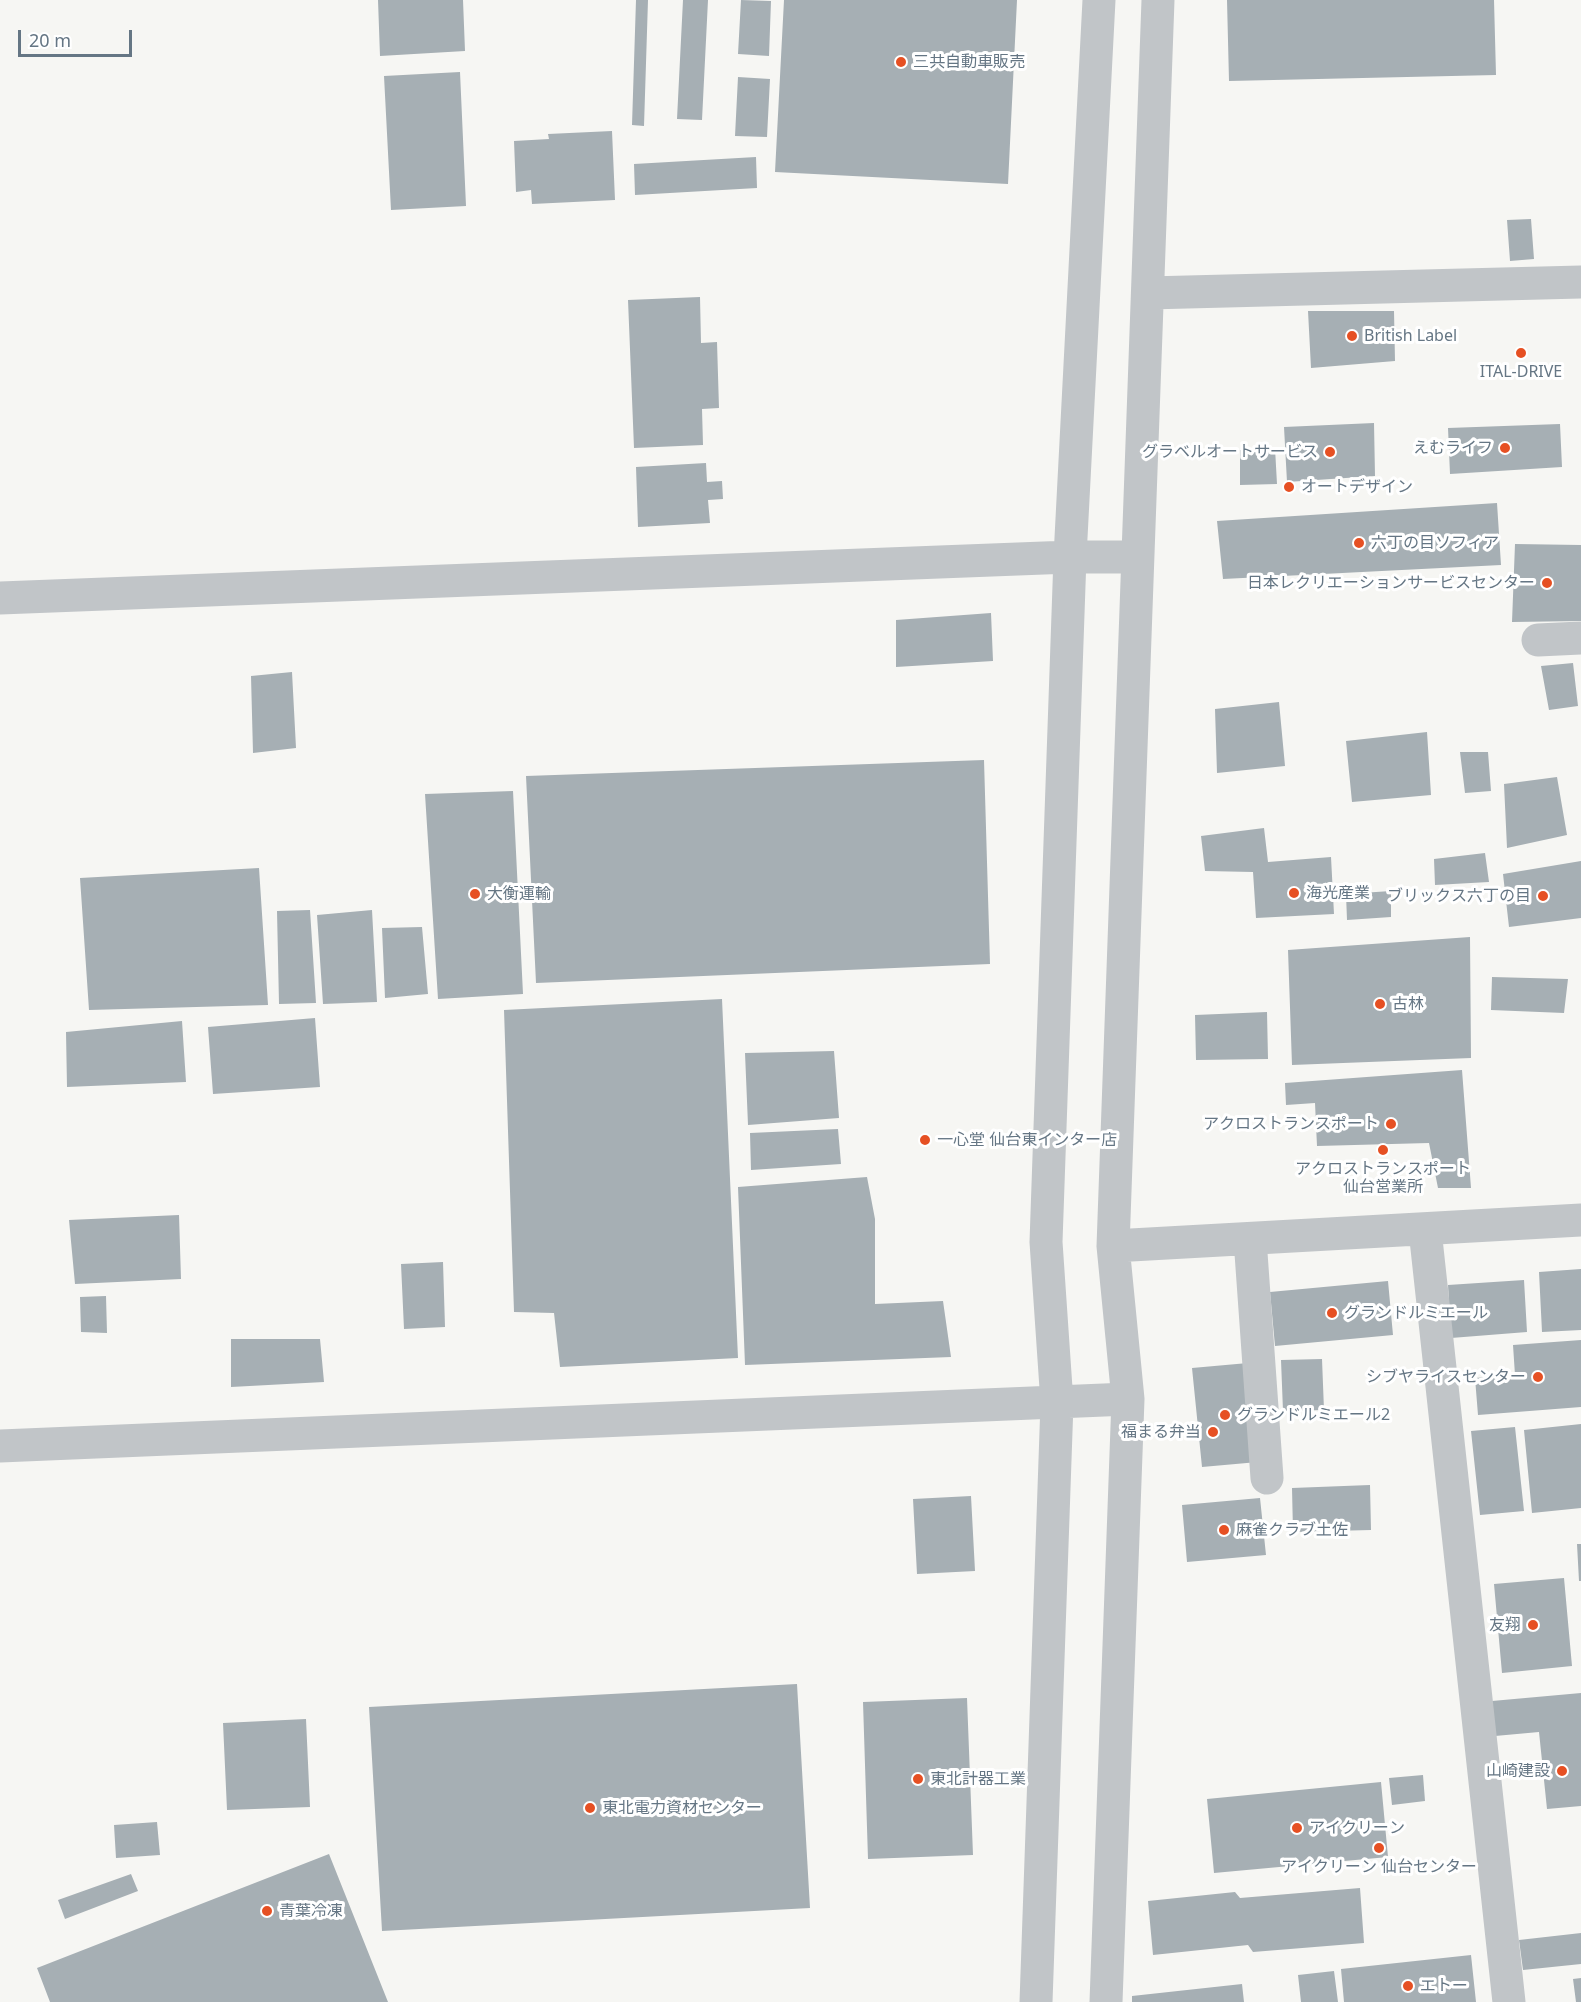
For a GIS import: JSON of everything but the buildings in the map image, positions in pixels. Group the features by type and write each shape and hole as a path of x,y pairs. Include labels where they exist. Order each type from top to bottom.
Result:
{"street":[{"path":"1036,2002 1057,1403 1046,1242 1070,557 1099,0"},
{"path":"1106,2002 1128,1399 1113,1246 1158,0"},
{"path":"1148,293 1581,282"},
{"path":"0,598 1070,557 1137,557"},
{"path":"1538,640 1581,638"},
{"path":"1113,1246 1581,1220"},
{"path":"1425,1230 1509,2002"},
{"path":"1250,1239 1267,1478"},
{"path":"0,1446 1128,1399"}],"place":[{"name":"三共自動車販売","path":"901,62"},
{"name":"British Label","path":"1352,336"},
{"name":"ITAL-DRIVE","path":"1521,353"},
{"name":"えむライフ","path":"1505,448"},
{"name":"グラベルオートサービス","path":"1330,452"},
{"name":"オートデザイン","path":"1289,487"},
{"name":"六丁の目ソフィア","path":"1359,543"},
{"name":"日本レクリエーションサービスセンター","path":"1547,583"},
{"name":"海光産業","path":"1294,893"},
{"name":"大衡運輸","path":"475,894"},
{"name":"ブリックス六丁の目","path":"1543,896"},
{"name":"古林","path":"1380,1004"},
{"name":"アクロストランスポート","path":"1391,1124"},
{"name":"一心堂 仙台東インター店","path":"925,1140"},
{"name":"アクロストランスポート 仙台営業所","path":"1383,1150"},
{"name":"グランドルミエール","path":"1332,1313"},
{"name":"シブヤライスセンター","path":"1538,1377"},
{"name":"グランドルミエール2","path":"1225,1415"},
{"name":"福まる弁当","path":"1213,1432"},
{"name":"麻雀クラブ土佐","path":"1224,1530"},
{"name":"友翔","path":"1533,1625"},
{"name":"山崎建設","path":"1562,1771"},
{"name":"東北計器工業","path":"918,1779"},
{"name":"東北電力資材センター","path":"590,1808"},
{"name":"アイクリーン","path":"1297,1828"},
{"name":"アイクリーン 仙台センター","path":"1379,1848"},
{"name":"青葉冷凍","path":"267,1911"},
{"name":"エトー","path":"1408,1986"}]}
